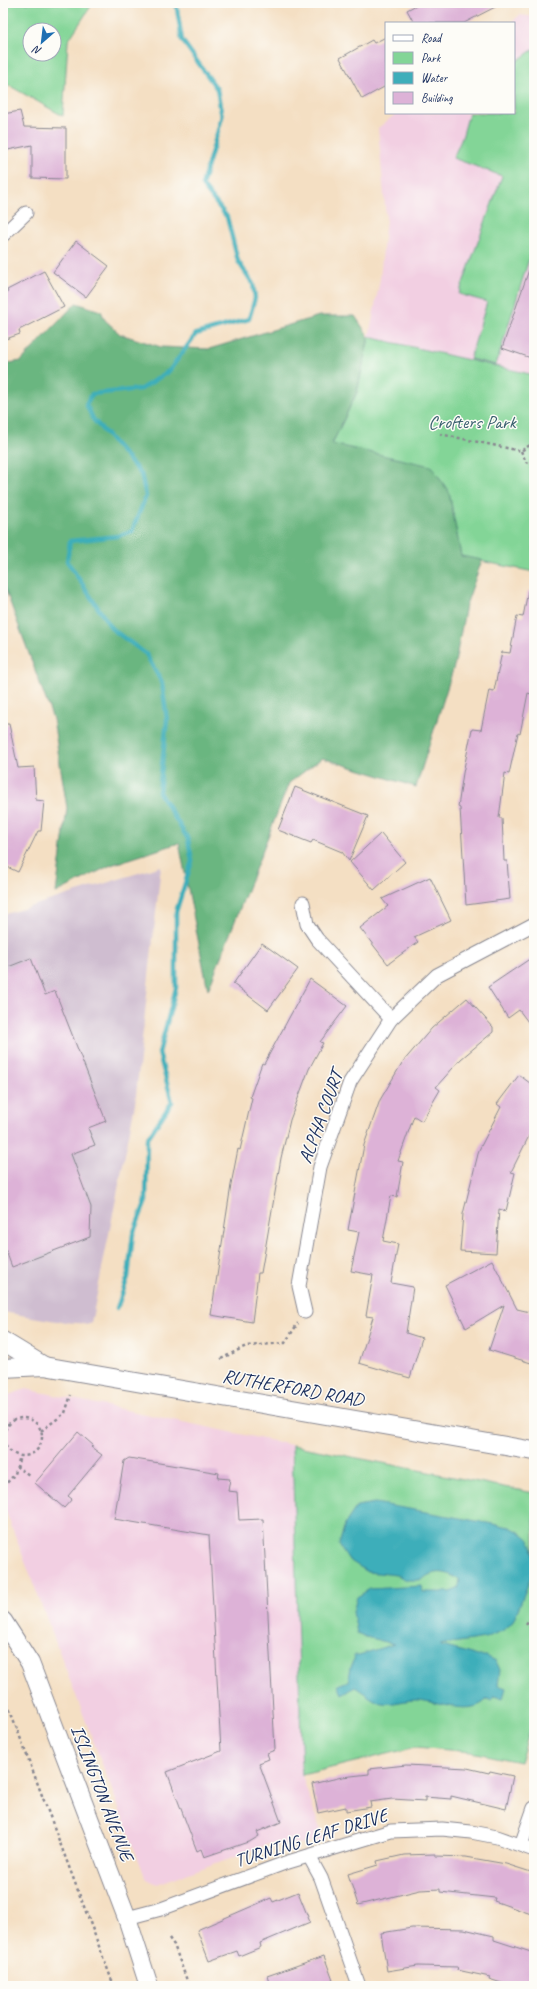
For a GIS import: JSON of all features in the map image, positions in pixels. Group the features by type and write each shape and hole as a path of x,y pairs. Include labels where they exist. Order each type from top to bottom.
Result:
{"main road":[{"name":"RUTHERFORD ROAD","path":"3,1341 44,1366"},
{"name":"RUTHERFORD ROAD","path":"3,1368 44,1366 534,1451"},
{"path":"3,1374 72,1371"},
{"name":"ISLINGTON AVENUE","path":"3,1621 30,1663 127,1918 149,1986"}],"street":[{"path":"3,235 26,213"},
{"path":"303,903 307,924 317,939 391,1019"},
{"name":"ALPHA COURT","path":"305,1312 299,1286 320,1166 350,1082 391,1019 437,975 534,924"},
{"path":"521,1845 534,1808"},
{"name":"TURNING LEAF DRIVE","path":"127,1918 161,1908 285,1863 375,1835 409,1829 471,1832 521,1845 534,1850"},
{"path":"309,1856 321,1878 360,1986"}],"path":[{"path":"440,434 521,451 530,444 534,445"},
{"path":"521,451 526,462 534,466"},
{"path":"222,1359 246,1346 285,1343 305,1312"},
{"path":"41,1431 65,1413 71,1395"},
{"path":"18,1419 29,1419 38,1426 41,1431 41,1444 38,1449 27,1456 15,1454 7,1446 4,1435 9,1425 18,1419"},
{"path":"3,1420 9,1425"},
{"path":"3,1487 15,1474 20,1456"},
{"path":"16,1466 29,1474"},
{"path":"526,1624 534,1613"},
{"path":"3,1692 114,1986"},
{"path":"169,1938 174,1945 189,1986"}],"shaded area":[{"path":"520,15 534,17 534,375 369,337 380,279 386,218 378,128 396,114 515,114 515,22 511,22"},
{"path":"161,866 135,1104 91,1324 62,1322 3,1312 3,915"},
{"path":"26,1389 292,1445 302,1775 324,1841 287,1845 269,1844 157,1884 147,1879 3,1504 3,1397"}],"green space":[{"path":"3,3 93,3 68,41 63,116 3,82"},
{"path":"534,49 534,243 496,365 470,359 487,302 459,294 502,176 453,158 462,138 469,114 515,114 515,62"},
{"path":"76,303 101,311 105,320 120,334 161,347 209,349 319,316 355,316 369,337 357,392 332,444 431,466 449,492 461,556 482,560 466,605 455,663 416,787 322,758 289,783 208,990 179,843 111,865 56,893 67,808 53,719 3,583 3,364 21,361"},
{"name":"Crofters Park","path":"369,337 534,375 534,572 461,557 449,492 332,444 357,392"},
{"path":"292,1445 534,1493 534,1718 520,1762 471,1752 416,1747 302,1775"}],"water":[{"path":"375,1503 510,1527 528,1539 532,1548 534,1569 511,1624 502,1631 485,1638 439,1645 478,1656 486,1656 496,1661 500,1670 498,1685 506,1688 503,1698 494,1696 492,1700 487,1699 481,1704 464,1708 419,1700 382,1703 372,1699 355,1687 342,1694 338,1685 348,1681 354,1655 359,1655 394,1644 366,1637 357,1633 353,1612 357,1597 370,1589 422,1586 423,1592 450,1592 458,1589 460,1581 446,1573 431,1574 422,1580 407,1580 397,1575 368,1572 349,1560 339,1545 345,1524 357,1506"}],"building":[{"path":"420,3 503,3 466,22 413,22 407,10"},
{"path":"385,38 385,87 362,99 340,58 372,40 374,43"},
{"path":"20,111 24,127 66,128 66,179 32,178 32,145 3,151 3,114"},
{"path":"76,241 109,266 86,297 53,272"},
{"path":"532,261 534,261 534,359 502,348"},
{"path":"44,271 64,307 19,330 20,334 3,340 3,294 8,292 7,290"},
{"path":"528,591 534,591 534,678 531,694 528,693 520,734 518,733 509,774 505,773 499,818 502,818 504,861 507,861 510,899 466,905 460,808 458,807 463,773 472,729 481,730 489,690 494,691 502,652 510,653 517,616 523,617"},
{"path":"3,724 9,724 18,768 34,767 36,800 44,801 41,831 38,831 18,872 3,865"},
{"path":"295,787 368,816 349,861 342,852 313,840 311,843 278,830"},
{"path":"381,833 405,862 374,890 350,862"},
{"path":"430,877 451,920 414,937 418,942 388,964 360,928 388,906 382,899"},
{"path":"262,943 298,969 268,1010 233,984"},
{"path":"534,956 534,1030 519,1010 508,1018 488,987"},
{"path":"31,958 45,995 55,991 106,1121 88,1128 95,1145 71,1154 91,1207 90,1237 12,1267 3,1243 3,969"},
{"path":"310,979 347,1006 320,1042 323,1043 309,1069 290,1120 281,1158 261,1273 258,1273 252,1322 211,1315 231,1185 238,1149 240,1150 252,1098 250,1097 262,1063 264,1064"},
{"path":"467,998 493,1027 493,1032 461,1059 436,1087 440,1090 422,1121 414,1116 398,1161 403,1162 397,1197 391,1196 383,1241 398,1244 391,1283 413,1287 406,1333 422,1338 410,1378 359,1363 373,1317 366,1316 373,1275 351,1271 359,1232 348,1230 364,1145 380,1100 402,1063 432,1028"},
{"path":"519,1075 534,1086 534,1126 511,1172 515,1173 506,1211 499,1209 496,1253 460,1251 463,1214 479,1150 501,1107 497,1104"},
{"path":"492,1260 517,1309 534,1313 534,1353 531,1363 489,1350 504,1305 466,1328 445,1285"},
{"path":"78,1432 94,1446 91,1447 102,1455 68,1496 72,1499 64,1508 35,1483"},
{"path":"129,1458 219,1473 218,1478 230,1479 228,1491 237,1492 239,1520 263,1519 275,1750 267,1753 269,1759 259,1763 281,1822 257,1832 259,1836 251,1841 204,1857 201,1849 197,1851 167,1772 221,1751 209,1535 114,1519 124,1461"},
{"path":"406,1765 467,1768 513,1776 506,1809 451,1796 451,1799 425,1797 425,1801 392,1799 370,1802 371,1807 346,1811 346,1807 318,1813 312,1784 342,1777 369,1774 369,1769"},
{"path":"435,1854 435,1856 466,1857 506,1864 534,1873 534,1915 494,1901 495,1898 440,1892 440,1889 420,1890 358,1905 348,1874 378,1865 377,1861 404,1855"},
{"path":"298,1892 310,1922 260,1943 261,1947 239,1956 237,1951 209,1961 197,1930 271,1898 273,1902"},
{"path":"412,1928 464,1929 494,1936 494,1940 534,1953 534,1986 511,1986 489,1979 490,1977 457,1970 458,1967 418,1966 387,1971 381,1933"},
{"path":"324,1956 335,1986 270,1986 267,1976"}],"waterway":[{"path":"117,1308 128,1277 133,1234 146,1201 147,1139 172,1102 159,1053 176,988 176,912 192,861 188,839 159,792 167,720 162,683 146,654 112,629 67,561 70,541 118,536 132,531 146,496 141,474 93,419 86,404 92,394 141,389 169,371 196,334 249,319 255,298 253,284 238,261 227,217 202,185 222,117 217,89 182,40 176,3"}]}
